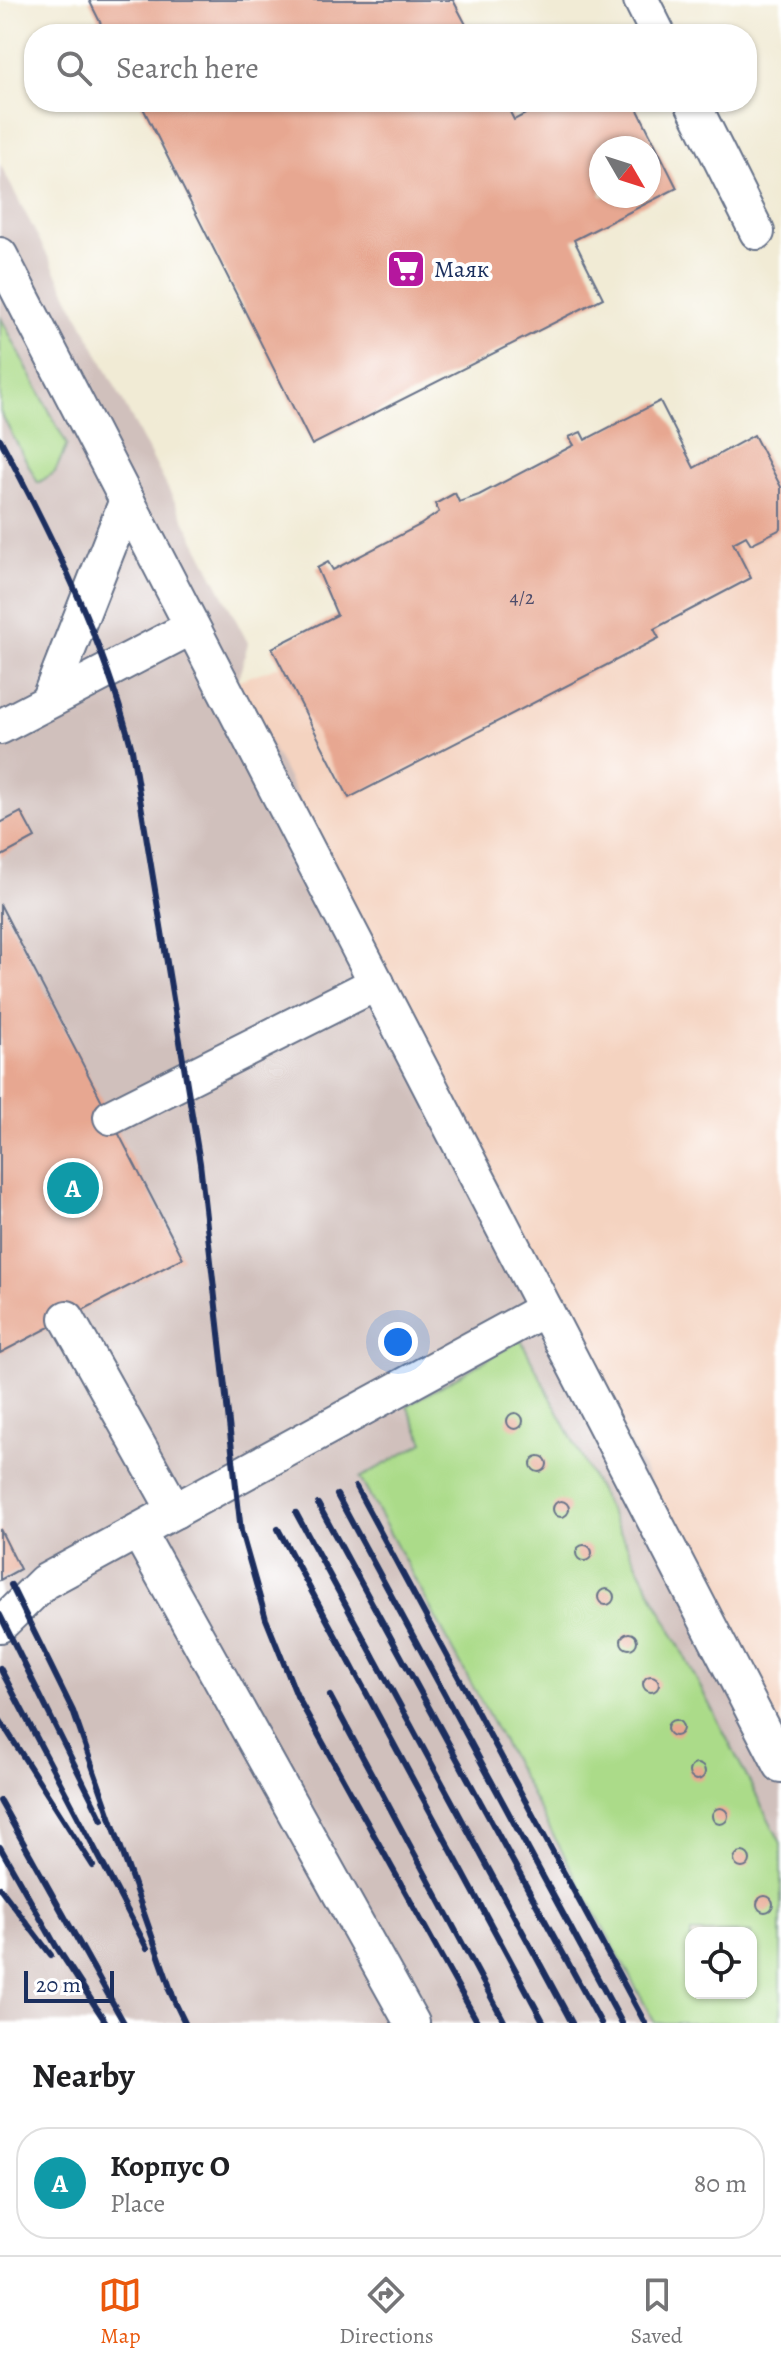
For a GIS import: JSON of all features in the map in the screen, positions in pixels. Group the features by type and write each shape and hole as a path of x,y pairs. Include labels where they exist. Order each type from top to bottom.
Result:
{"lane":[{"path":"641,0 653,24"},
{"path":"697,112 757,232"},
{"path":"0,255 781,1765"},
{"path":"48,701 127,500"},
{"path":"0,727 192,627"},
{"path":"111,1117 377,983"},
{"path":"0,1625 44,1582 545,1309"},
{"path":"67,1318 175,1511"},
{"path":"138,1531 412,2023"}],"shaded area":[{"path":"0,164 248,643 238,681 781,1735 781,2023 0,2023"},
{"path":"781,488 781,1735 237,681"}],"green space":[{"path":"0,316 67,445 55,472 38,483 0,412"},
{"path":"521,1340 781,1843 781,2023 655,2023 360,1478 424,1442 407,1406"}],"building":[{"path":"89,0 453,0 466,24 101,24"},
{"name":"Маяк","path":"145,112 510,112 514,120 530,112 639,112 651,136 589,136 589,208 637,208 574,240 603,298 312,445"},
{"name":"Маяк","path":"661,156 677,188 661,196"},
{"path":"660,401 694,468 754,435 781,487 781,529 751,544 746,536 733,543 751,578 654,629 659,638 349,798 272,648 337,615 317,568 328,562 333,570 420,525 439,512 435,504 455,493 459,502 479,495 574,445 569,437 581,432 585,440"},
{"path":"21,812 35,838 0,857 0,823"},
{"path":"0,904 183,1258 0,1353"},
{"path":"515,1413 521,1415 521,1427 515,1429 509,1427 507,1421 509,1415"},
{"path":"539,1456 545,1458 545,1470 539,1472 533,1470 531,1464 533,1458"},
{"path":"558,1501 564,1501 569,1509 567,1515 558,1517 553,1512 553,1506"},
{"path":"0,1529 20,1569 0,1580"},
{"path":"584,1545 590,1547 590,1559 584,1561 578,1559 576,1553 578,1547"},
{"path":"606,1589 612,1591 612,1603 606,1605 600,1603 598,1597 600,1591"},
{"path":"629,1633 635,1635 635,1647 629,1649 623,1647 621,1641 623,1635"},
{"path":"651,1676 657,1678 657,1690 651,1692 645,1690 643,1684 645,1678"},
{"path":"675,1720 681,1722 681,1734 675,1736 669,1734 667,1728 669,1722"},
{"path":"697,1764 703,1766 703,1778 697,1780 691,1778 689,1772 691,1766"},
{"path":"720,1808 726,1810 726,1822 720,1824 714,1822 712,1816 714,1810"},
{"path":"742,1852 748,1854 748,1866 742,1868 736,1866 734,1860 736,1854"},
{"path":"765,1896 771,1898 771,1910 765,1912 759,1910 757,1904 759,1898"}],"railway":[{"path":"0,439 39,514 92,630 132,750 200,1163 241,1531 266,1619 297,1696 478,2023"},
{"path":"356,1487 645,2023"},
{"path":"337,1495 622,2023"},
{"path":"318,1504 601,2023"},
{"path":"296,1513 572,2023"},
{"path":"278,1529 544,2023"},
{"path":"11,1585 73,1711 174,1999"},
{"path":"0,1615 102,1820"},
{"path":"0,1668 147,1948"},
{"path":"330,1696 505,2023"},
{"path":"0,1720 93,1866"},
{"path":"0,1801 124,2023"},
{"path":"0,1847 56,1946 105,2021"},
{"path":"0,1888 51,1955"},
{"path":"169,1990 185,2023"}],"place":[{"name":"Маяк","path":"406,269"},
{"name":"Корпус О","path":"73,1188"}]}
